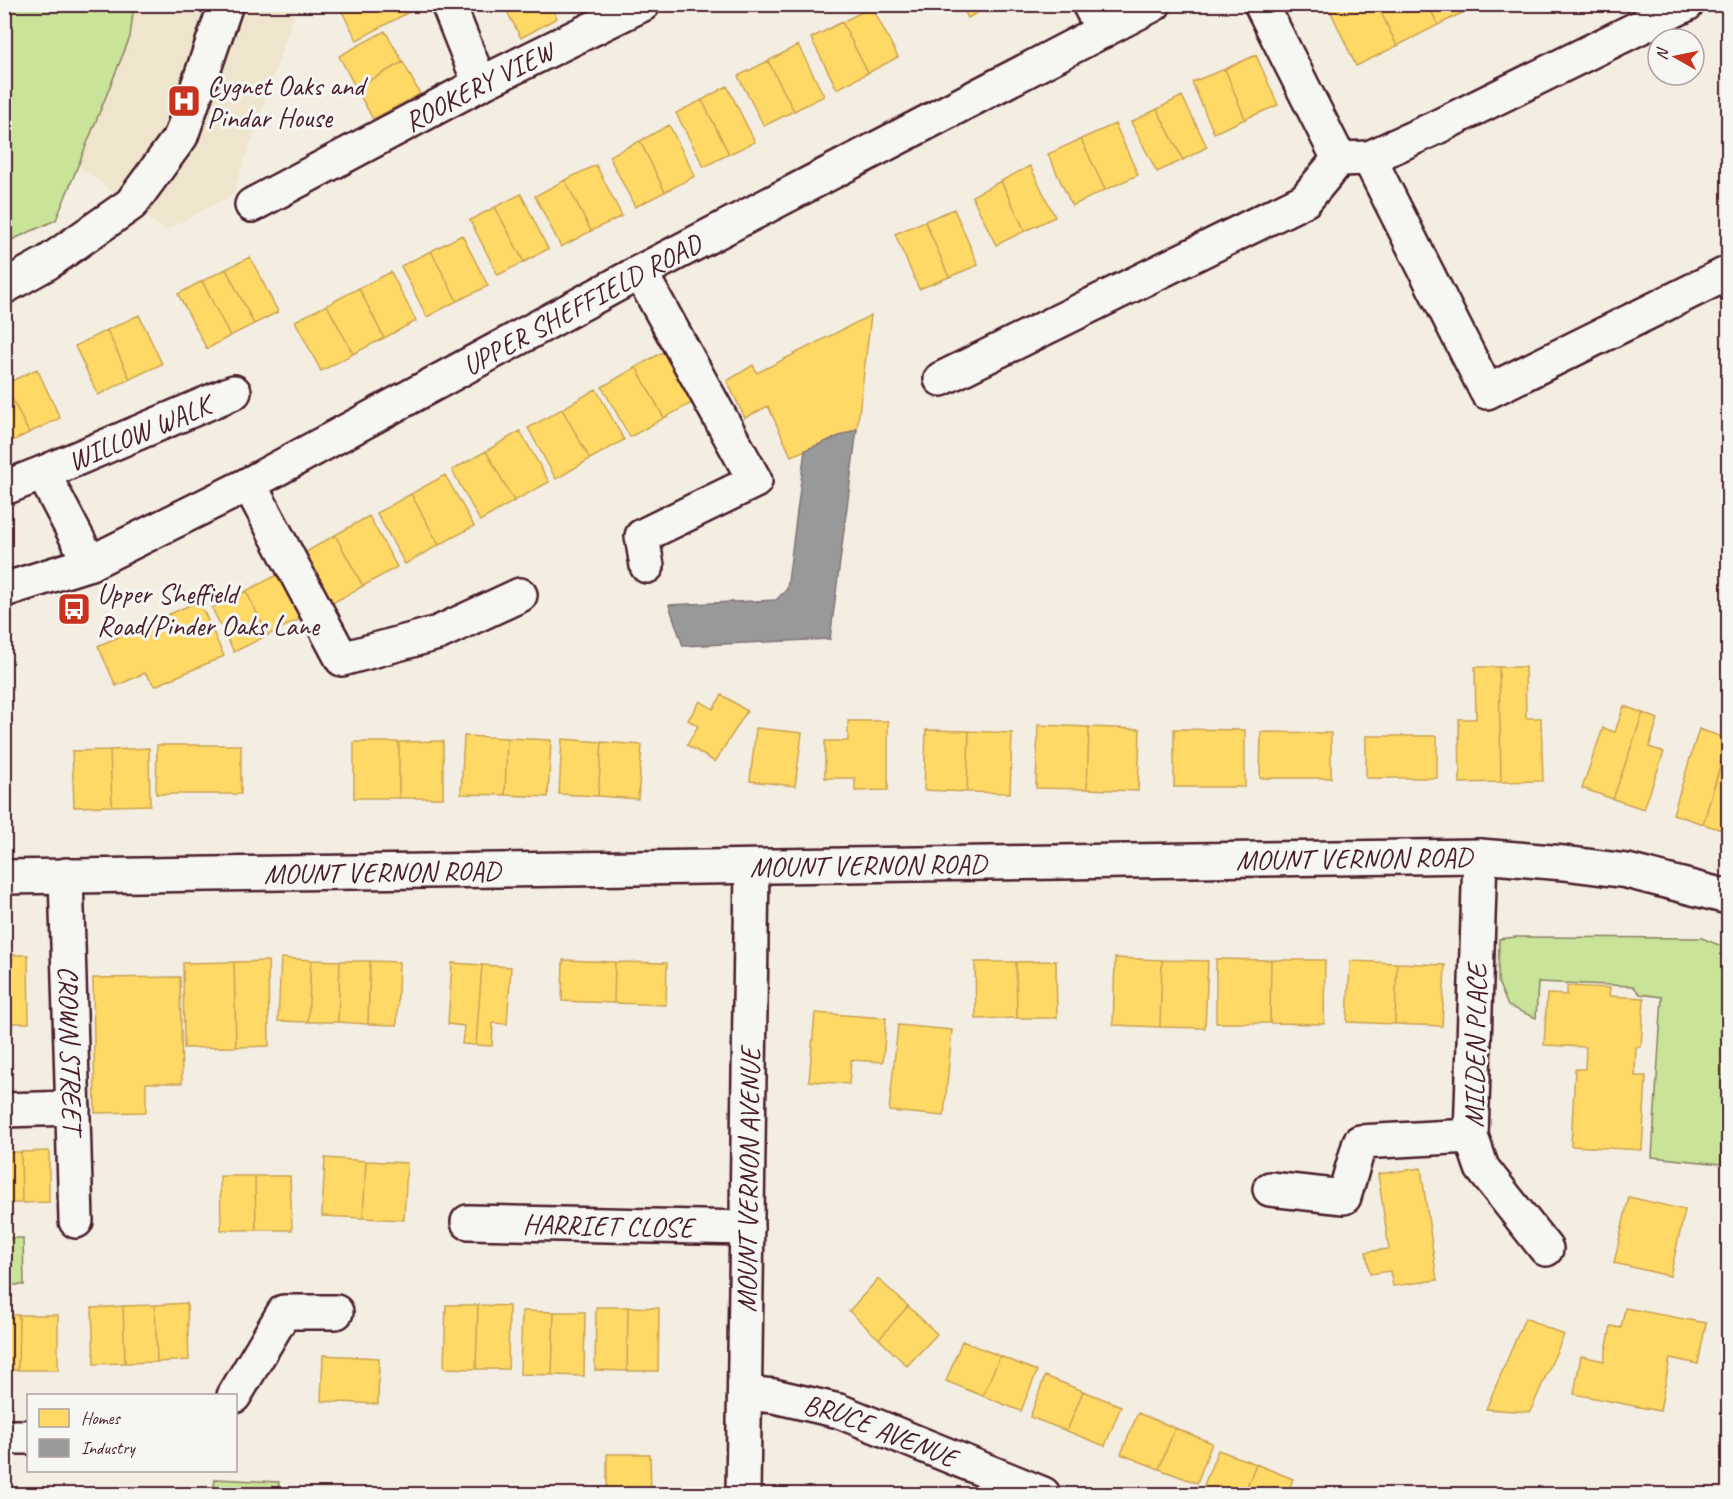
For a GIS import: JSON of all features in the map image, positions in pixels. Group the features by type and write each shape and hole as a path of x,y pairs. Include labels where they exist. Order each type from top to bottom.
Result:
{"main road":[{"path":"4,287 47,263 131,204 181,136 226,4"},
{"path":"448,4 480,84"},
{"name":"ROOKERY VIEW","path":"252,205 480,84 643,4"},
{"name":"UPPER SHEFFIELD ROAD","path":"4,590 90,563 249,484 640,272 1096,18 1154,4"},
{"path":"1261,4 1354,158 1486,392 1728,273"},
{"path":"941,379 1305,200 1354,158 1435,128 1687,4"},
{"path":"640,272 755,481 642,536 647,566"},
{"name":"WILLOW WALK","path":"4,488 234,392"},
{"name":"WILLOW WALK","path":"43,473 90,563"},
{"path":"249,484 342,659 438,633 520,595"},
{"name":"MOUNT VERNON ROAD","path":"4,878 66,875 1480,856 1627,871 1728,897"},
{"name":"MILDEN PLACE","path":"1480,856 1472,1136 1482,1168 1546,1249"},
{"name":"MOUNT VERNON AVENUE","path":"743,1494 752,867"},
{"name":"CROWN STREET","path":"66,875 76,1221"},
{"path":"4,1110 73,1108"},
{"path":"1270,1189 1344,1197 1360,1142 1472,1136"},
{"name":"HARRIET CLOSE","path":"468,1222 747,1228"},
{"path":"235,1394 284,1312 336,1312"},
{"name":"BRUCE AVENUE","path":"745,1393 774,1396 839,1411 1043,1494"},
{"path":"4,1437 27,1437"}],"shaded area":[{"name":"Cygnet Oaks and Pindar House","path":"134,5 297,5 233,194 166,230 78,166 130,37"}],"green space":[{"path":"4,5 134,5 130,37 56,220 5,243"},
{"path":"1516,937 1702,938 1726,948 1721,1164 1652,1157 1662,997 1640,994 1633,986 1538,982 1536,1018 1508,1006 1498,982 1499,939"},
{"path":"4,1238 23,1238 24,1285 5,1285"},
{"path":"215,1479 279,1482 278,1494 213,1494"}],"building: Homes":[{"path":"338,4 408,4 411,11 357,40"},
{"path":"503,4 550,4 557,18 521,38"},
{"path":"961,4 993,4 968,18"},
{"path":"1336,4 1377,4 1397,46 1356,66 1329,8"},
{"path":"1377,4 1428,4 1438,25 1397,46"},
{"path":"1428,4 1478,4 1478,5 1438,25"},
{"path":"872,7 898,57 868,73 842,22"},
{"path":"842,22 868,73 837,89 811,38"},
{"path":"385,31 403,62 356,88 339,56"},
{"path":"798,45 824,96 794,111 768,61"},
{"path":"1256,55 1278,105 1245,119 1225,69"},
{"path":"768,61 794,111 764,126 738,76"},
{"path":"403,62 420,94 373,119 356,88"},
{"path":"1225,69 1245,119 1214,133 1192,82"},
{"path":"727,86 755,142 729,154 702,100"},
{"path":"1182,96 1207,147 1183,160 1157,109"},
{"path":"702,100 729,154 704,167 676,113"},
{"path":"1157,109 1183,160 1157,172 1131,122"},
{"path":"1115,124 1138,175 1105,190 1081,139"},
{"path":"669,125 695,176 665,192 640,141"},
{"path":"1081,139 1105,190 1072,206 1048,154"},
{"path":"640,141 665,192 635,207 609,156"},
{"path":"596,165 622,216 591,231 565,180"},
{"path":"1030,166 1055,217 1025,231 1001,181"},
{"path":"565,180 591,231 561,247 535,196"},
{"path":"1001,181 1025,231 996,245 972,196"},
{"path":"521,194 548,249 524,262 495,207"},
{"path":"495,207 524,262 498,275 470,220"},
{"path":"954,209 978,265 949,277 925,221"},
{"path":"925,221 949,277 919,289 895,234"},
{"path":"462,235 488,286 457,301 431,251"},
{"path":"431,251 457,301 427,317 401,266"},
{"path":"250,257 278,312 254,324 226,269"},
{"path":"226,269 254,324 230,336 202,281"},
{"path":"391,272 416,321 384,338 359,288"},
{"path":"202,281 230,336 207,349 178,294"},
{"path":"359,288 384,338 353,354 327,305"},
{"path":"327,305 353,354 321,371 295,321"},
{"path":"139,315 162,364 130,379 107,330"},
{"path":"871,315 857,429 791,456 768,406 745,418 727,381 753,365 757,373"},
{"path":"107,330 130,379 98,395 75,346"},
{"path":"670,348 699,399 664,418 636,367"},
{"path":"636,367 664,418 630,437 602,387"},
{"path":"37,369 60,418 29,433 5,384"},
{"path":"4,385 29,433 4,445"},
{"path":"596,389 624,440 590,459 562,409"},
{"path":"562,409 590,459 556,479 528,428"},
{"path":"520,431 549,482 514,501 486,451"},
{"path":"486,451 514,501 480,521 452,470"},
{"path":"445,475 474,526 439,545 411,494"},
{"path":"411,494 439,545 405,564 377,513"},
{"path":"369,516 397,567 363,586 335,535"},
{"path":"335,535 363,586 329,605 301,555"},
{"path":"285,571 308,615 268,635 246,591"},
{"path":"246,591 268,635 234,652 212,608"},
{"path":"199,601 224,656 155,686 145,673 116,686 98,646"},
{"path":"1475,667 1499,667 1501,782 1460,783 1459,719 1476,719"},
{"path":"1499,667 1525,667 1526,718 1541,718 1543,781 1501,782"},
{"path":"722,695 747,711 715,762 687,745 698,726 688,720 700,701 713,709"},
{"path":"1624,706 1643,713 1613,799 1582,788 1603,728 1615,732"},
{"path":"1643,713 1658,719 1649,747 1664,752 1644,809 1613,799"},
{"path":"848,721 888,721 888,790 855,791 855,778 825,778 825,741 848,741"},
{"path":"1038,725 1089,727 1087,789 1036,788"},
{"path":"1089,727 1140,729 1138,791 1087,789"},
{"path":"756,728 802,733 795,786 750,781"},
{"path":"1174,729 1245,730 1245,787 1174,787"},
{"path":"1699,729 1728,739 1703,824 1673,814"},
{"path":"926,730 969,731 967,792 924,790"},
{"path":"969,731 1012,733 1010,793 967,792"},
{"path":"1261,732 1331,733 1331,778 1260,778"},
{"path":"464,736 507,738 505,795 461,794"},
{"path":"1366,736 1437,736 1437,778 1366,778"},
{"path":"507,738 551,740 548,797 505,795"},
{"path":"562,739 602,742 598,796 559,794"},
{"path":"443,741 443,798 399,798 399,742"},
{"path":"1728,741 1728,832 1703,824"},
{"path":"354,742 399,742 399,798 354,798"},
{"path":"602,742 642,745 638,799 598,796"},
{"path":"157,745 241,745 241,794 156,794"},
{"path":"149,748 150,805 112,806 110,750"},
{"path":"110,750 112,806 74,807 72,751"},
{"path":"4,955 28,955 29,1023 4,1023"},
{"path":"281,958 311,960 308,1022 278,1021"},
{"path":"1115,958 1162,960 1160,1027 1113,1025"},
{"path":"1216,959 1271,960 1270,1023 1216,1023"},
{"path":"311,960 340,961 338,1022 308,1022"},
{"path":"563,960 615,962 614,1003 562,1001"},
{"path":"1162,960 1208,961 1205,1028 1160,1027"},
{"path":"1271,960 1325,960 1324,1024 1270,1023"},
{"path":"268,961 269,1046 236,1047 234,962"},
{"path":"340,961 370,961 368,1024 338,1022"},
{"path":"370,961 399,962 397,1025 368,1024"},
{"path":"1056,961 1057,1018 1017,1018 1016,962"},
{"path":"1350,961 1397,963 1395,1024 1347,1022"},
{"path":"234,962 236,1047 184,1048 183,963"},
{"path":"615,962 667,963 666,1005 614,1003"},
{"path":"975,962 1016,962 1017,1018 976,1019"},
{"path":"452,963 482,965 476,1045 462,1044 464,1026 448,1024"},
{"path":"1397,963 1445,965 1442,1026 1395,1024"},
{"path":"482,965 511,967 507,1024 493,1023 492,1046 476,1045"},
{"path":"180,977 182,1083 146,1083 146,1112 95,1113 93,978"},
{"path":"1567,986 1610,988 1609,996 1644,998 1641,1047 1636,1047 1635,1076 1646,1076 1642,1150 1571,1146 1575,1069 1585,1069 1586,1047 1544,1045 1547,994 1567,995"},
{"path":"815,1013 886,1018 883,1062 851,1060 849,1084 809,1081"},
{"path":"898,1025 952,1030 944,1116 889,1111"},
{"path":"49,1151 49,1202 22,1203 21,1152"},
{"path":"4,1152 21,1152 22,1203 4,1203"},
{"path":"325,1158 366,1161 363,1218 322,1216"},
{"path":"366,1161 407,1163 404,1220 363,1218"},
{"path":"1421,1168 1437,1280 1393,1286 1390,1271 1370,1274 1366,1252 1389,1249 1378,1174"},
{"path":"220,1176 255,1176 256,1230 221,1230"},
{"path":"255,1176 290,1176 292,1230 256,1230"},
{"path":"1629,1197 1685,1210 1670,1276 1614,1263"},
{"path":"878,1279 908,1306 879,1339 849,1311"},
{"path":"187,1303 189,1360 157,1362 155,1305"},
{"path":"155,1305 157,1362 125,1363 123,1306"},
{"path":"446,1305 478,1305 476,1369 444,1368"},
{"path":"478,1305 509,1306 508,1369 476,1369"},
{"path":"123,1306 125,1363 94,1364 92,1308"},
{"path":"908,1306 937,1334 907,1366 879,1339"},
{"path":"596,1307 628,1307 627,1371 595,1370"},
{"path":"628,1307 659,1308 658,1371 627,1371"},
{"path":"1625,1308 1706,1323 1698,1364 1670,1358 1660,1411 1574,1394 1581,1356 1604,1361 1611,1326 1621,1328"},
{"path":"522,1311 554,1312 552,1375 520,1374"},
{"path":"554,1312 585,1312 584,1376 552,1375"},
{"path":"4,1315 19,1315 18,1370 4,1370"},
{"path":"19,1315 58,1315 58,1370 18,1370"},
{"path":"1525,1318 1564,1335 1530,1412 1486,1409"},
{"path":"962,1341 1000,1356 983,1396 946,1381"},
{"path":"323,1355 379,1358 378,1404 321,1401"},
{"path":"1000,1356 1037,1371 1021,1411 983,1396"},
{"path":"1045,1376 1083,1391 1067,1431 1030,1417"},
{"path":"1083,1391 1121,1406 1105,1446 1067,1431"},
{"path":"1138,1413 1175,1428 1159,1469 1121,1454"},
{"path":"1175,1428 1212,1443 1197,1483 1159,1469"},
{"path":"1218,1450 1256,1464 1244,1494 1214,1494 1202,1490"},
{"path":"607,1454 650,1454 651,1494 607,1494"},
{"path":"1256,1464 1293,1479 1287,1494 1244,1494"}],"building: Industry":[{"path":"857,429 830,639 683,646 669,605 776,600 787,589 805,450"}],"place":[{"name":"Cygnet Oaks and Pindar House","path":"184,101"},
{"name":"Upper Sheffield Road/Pinder Oaks Lane","path":"74,609"}]}
